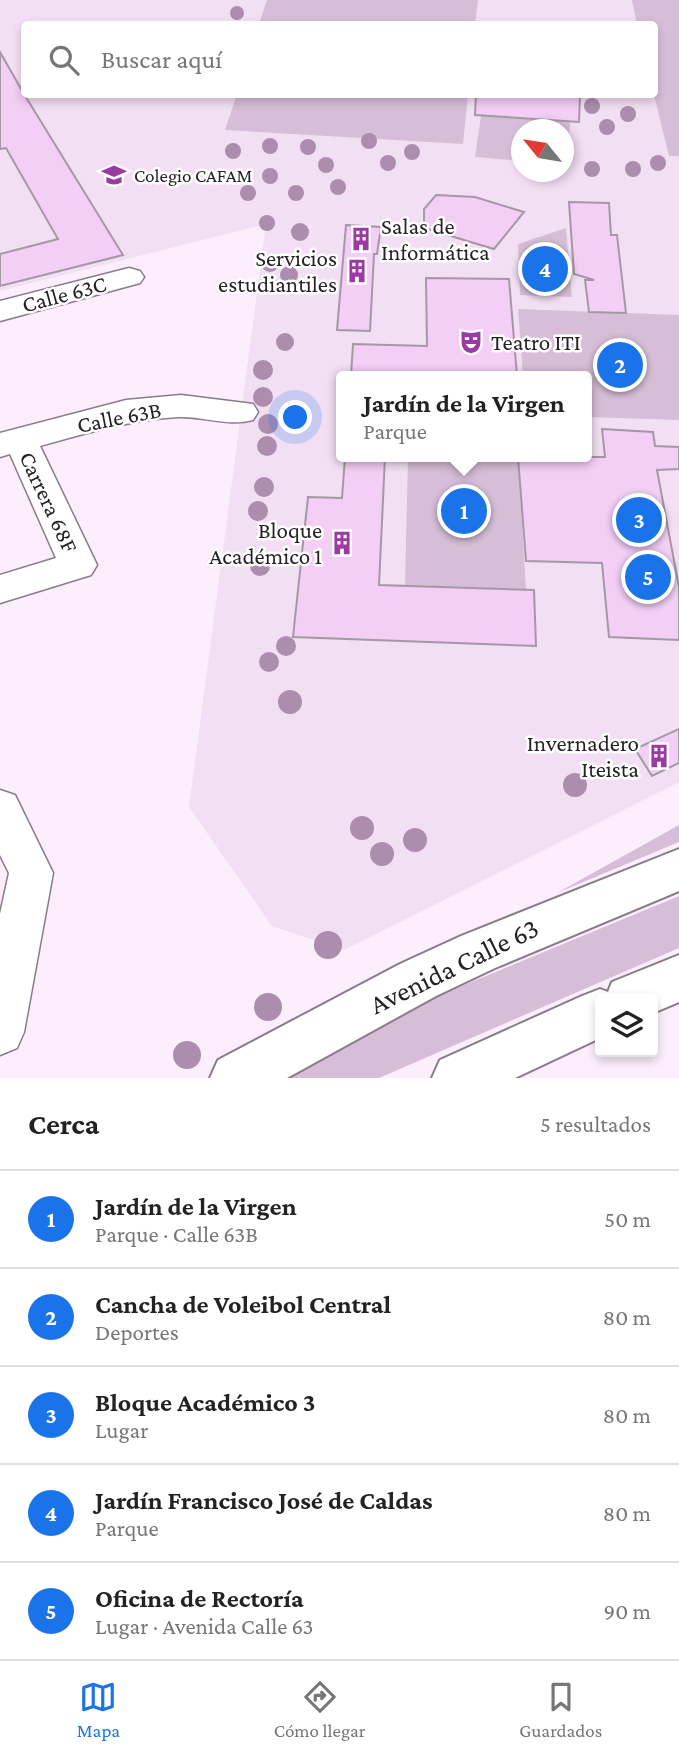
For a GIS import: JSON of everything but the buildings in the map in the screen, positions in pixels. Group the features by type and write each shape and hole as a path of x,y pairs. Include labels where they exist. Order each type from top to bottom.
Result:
{"main road":[{"name":"Avenida Calle 63","path":"236,1078 418,980 478,952 679,870"},
{"path":"642,994 679,978"},
{"path":"458,1078 595,1015"}],"street":[{"name":"Calle 63C","path":"0,311 129,277"},
{"name":"Calle 63B","path":"10,442 126,411 181,406 241,412"},
{"name":"Carrera 68F","path":"0,589 78,565 10,442"},
{"path":"0,808 31,873 0,1032"}],"shaded area":[{"path":"0,0 679,0 679,782 344,950 272,926 189,807 266,224 0,291"},
{"path":"267,0 478,0 475,21 260,21"},
{"path":"632,0 679,0 679,156 669,156 655,98 658,98 658,21 636,21"},
{"path":"236,98 468,98 463,144 225,130"},
{"path":"481,116 534,119 511,119 511,160 475,157"},
{"path":"566,228 572,297 520,295 518,244"},
{"path":"518,309 679,315 679,420 592,417 592,371 523,371"},
{"path":"408,462 518,462 526,590 405,586"},
{"path":"679,825 679,842 557,893"},
{"path":"679,896 679,948 379,1078 274,1078 447,992"}],"place":[{"name":"Colegio CAFAM","path":"114,175"},
{"name":"Salas de Informática","path":"361,239"},
{"name":"Jardín Francisco José de Caldas","path":"545,269"},
{"name":"Servicios estudiantiles","path":"357,271"},
{"name":"Teatro ITI","path":"471,342"},
{"name":"Cancha de Voleibol Central","path":"620,365"},
{"name":"Jardín de la Virgen","path":"464,511"},
{"name":"Bloque Académico 3","path":"639,520"},
{"name":"Bloque Académico 1","path":"342,543"},
{"name":"Oficina de Rectoría","path":"648,577"},
{"name":"Invernadero Iteista","path":"659,756"}]}
